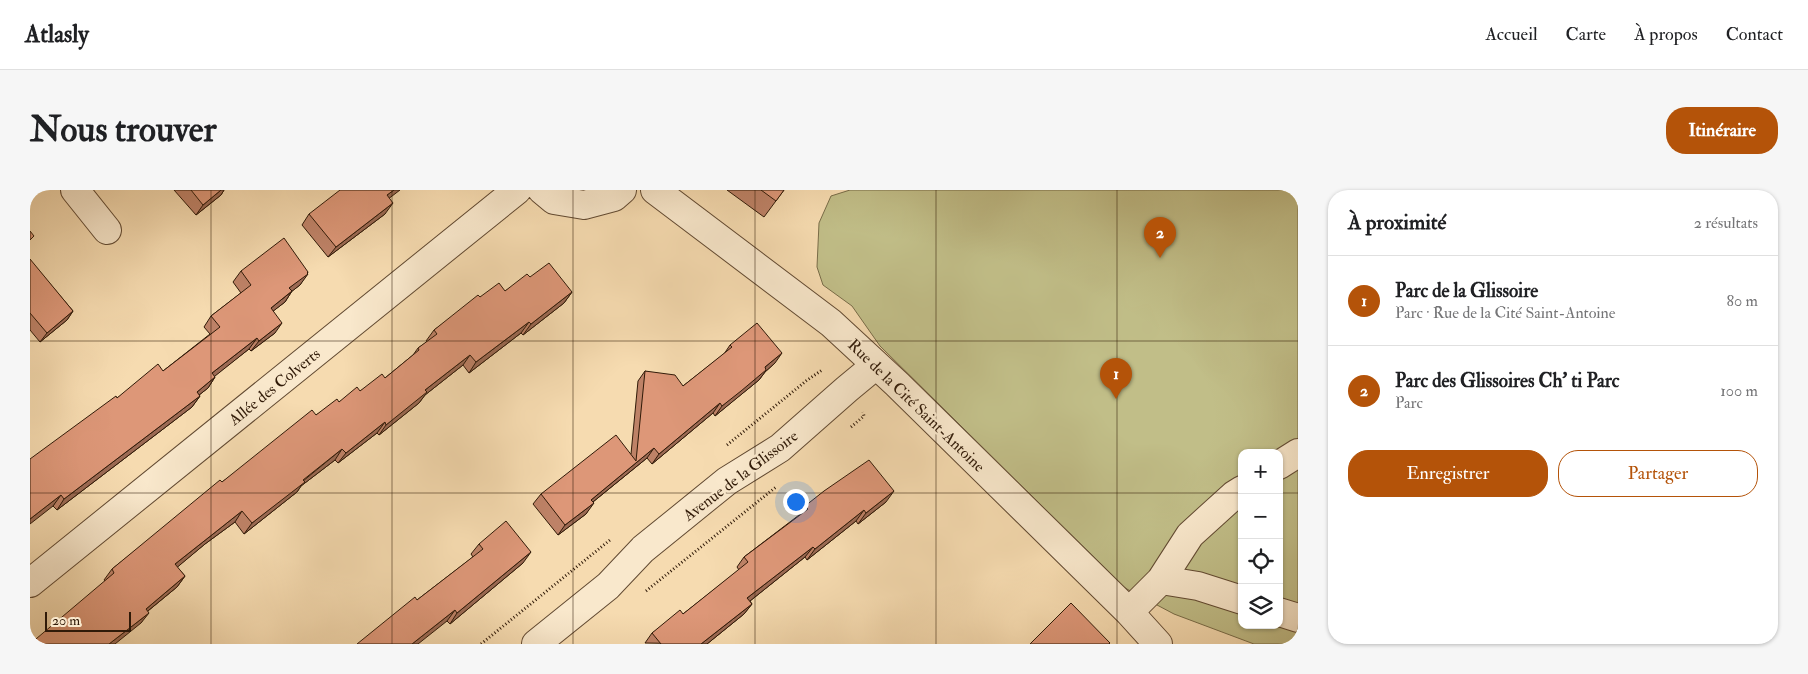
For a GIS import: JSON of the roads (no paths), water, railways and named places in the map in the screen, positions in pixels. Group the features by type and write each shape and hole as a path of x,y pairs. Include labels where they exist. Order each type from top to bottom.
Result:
{"street":[{"path":"75,190 108,230"},
{"name":"Allée des Colverts","path":"30,583 517,190"},
{"path":"542,190 554,200 584,205 614,197 622,190"},
{"name":"Rue de la Cité Saint-Antoine","path":"655,190 824,318 876,365 1129,612 1158,644"},
{"name":"Avenue de la Glissoire","path":"536,644 608,586 643,549 727,480 780,448 876,365"},
{"path":"1283,462 1298,453"},
{"path":"1129,612 1161,580 1190,535 1238,492"},
{"path":"1161,580 1198,586 1238,599"},
{"path":"1283,613 1298,618"}],"place":[{"name":"Parc des Glissoires Ch' ti Parc","path":"1160,258"},
{"name":"Parc de la Glissoire","path":"1116,399"}]}
